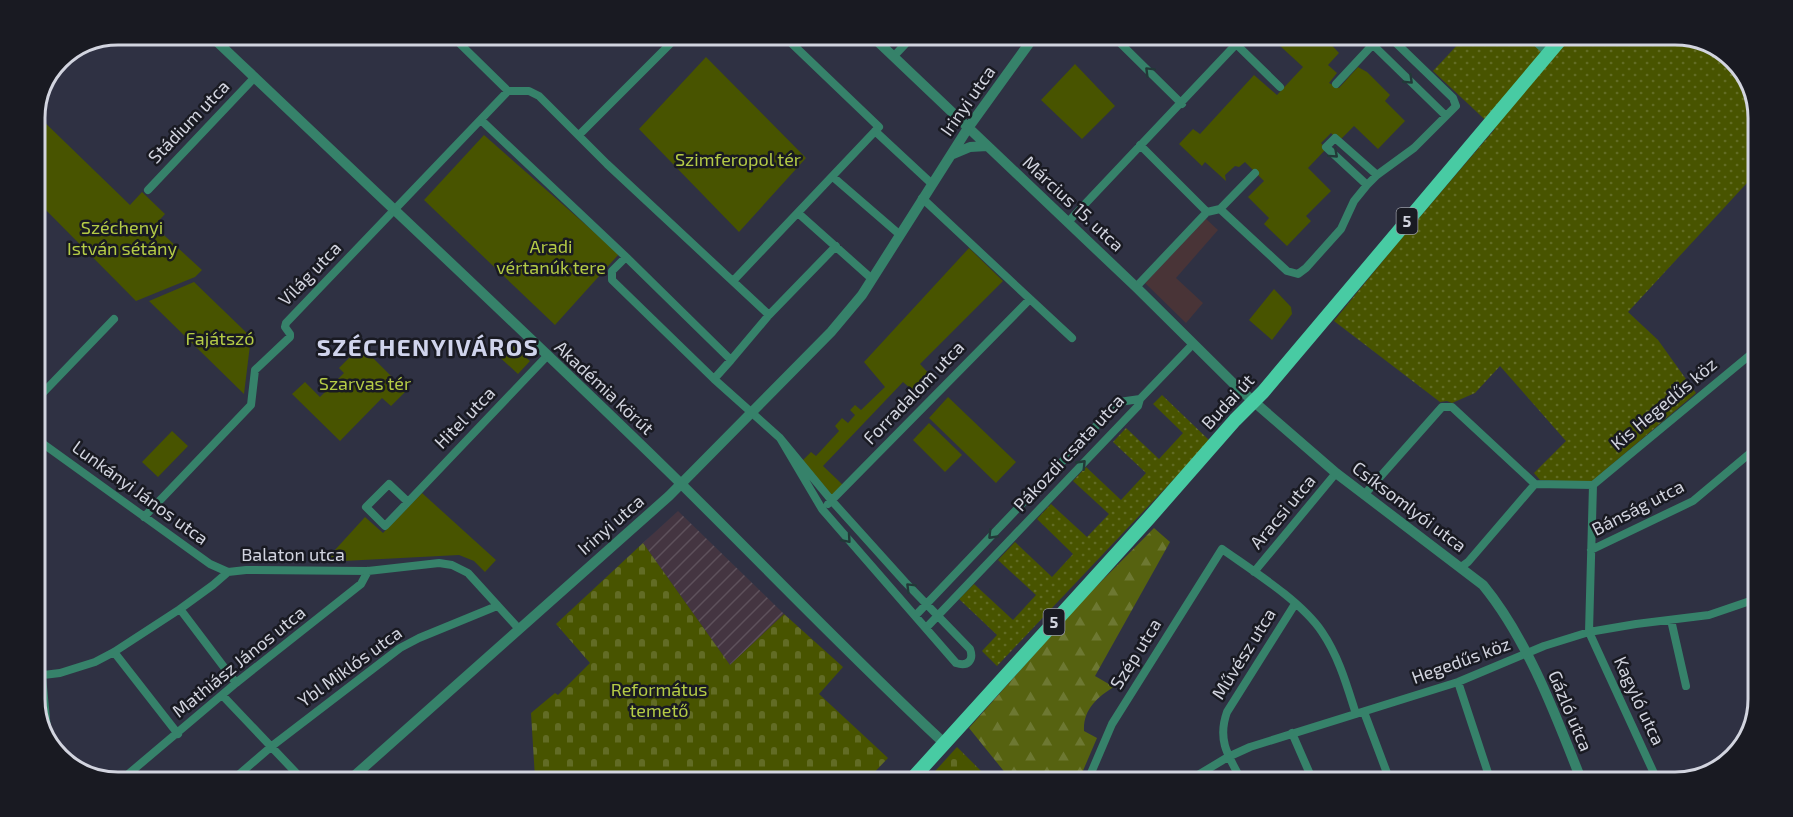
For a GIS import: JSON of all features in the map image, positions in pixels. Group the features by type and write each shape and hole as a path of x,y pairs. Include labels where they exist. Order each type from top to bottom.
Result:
{"main road":[{"name":"Budai út","path":"918,772 1253,401 1556,45"}],"street":[{"name":"Akadémia körút","path":"221,45 681,484 871,674 944,743"},
{"path":"461,45 508,91 530,91 539,96 769,315"},
{"path":"579,135 669,45"},
{"path":"733,282 879,127 792,45"},
{"name":"Március 15. utca","path":"882,45 1253,401"},
{"path":"894,56 904,45"},
{"name":"Irinyi utca","path":"359,772 681,484 831,332 862,296 968,128 1028,45"},
{"path":"1122,45 1182,104"},
{"path":"1068,222 1236,45"},
{"path":"1242,45 1280,87"},
{"path":"1336,84 1370,45"},
{"path":"1377,45 1446,116"},
{"path":"1220,209 1287,271 1298,274 1306,268 1341,229 1354,201 1367,185 1414,148 1456,105 1453,98 1398,45"},
{"path":"1539,45 1549,54"},
{"name":"Stádium utca","path":"148,190 255,77"},
{"name":"Világ utca","path":"144,516 251,405 255,370 290,337 285,327 286,323 508,91"},
{"path":"481,120 731,360"},
{"path":"875,131 932,184"},
{"path":"1367,185 1326,147 1335,138 1377,175"},
{"path":"951,155 970,147 987,146"},
{"path":"1140,146 1207,212"},
{"path":"1136,287 1207,212 1220,209 1255,173"},
{"path":"833,177 899,234"},
{"path":"922,198 1072,338"},
{"path":"798,213 872,279"},
{"path":"714,379 769,315 836,246"},
{"path":"626,257 612,271 612,280 714,379 780,438 832,501 905,582 970,649 972,658 969,663 956,663 822,509 780,438"},
{"name":"Forradalom utca","path":"822,509 1030,299"},
{"path":"45,390 114,318"},
{"path":"1140,399 1193,344"},
{"name":"Hitel utca","path":"408,502 388,484 366,507 385,526 408,502 547,356"},
{"name":"Kis Hegedűs köz","path":"1593,485 1748,357"},
{"name":"Pákozdi csata utca","path":"915,616 1119,402 1140,399 1138,406 926,628"},
{"name":"Csíksomlyói utca","path":"1253,401 1336,473 1483,585 1527,654"},
{"path":"1364,495 1442,407 1447,406 1452,407 1535,484 1593,485 1589,632"},
{"name":"Lunkányi János utca","path":"45,445 210,564 228,572"},
{"name":"Bánság utca","path":"1591,550 1693,501 1748,455"},
{"name":"Aracsi utca","path":"1254,572 1336,473"},
{"path":"1461,567 1468,562 1535,484"},
{"name":"Szép utca","path":"1091,772 1112,724 1222,549 1254,572"},
{"name":"Balaton utca","path":"45,675 78,669 114,652 180,609 228,572 246,570 368,571 439,563 452,565 468,573 519,629"},
{"name":"Mathiász János utca","path":"131,772 224,696 236,683 361,584 368,571"},
{"path":"1254,572 1317,624 1338,661 1385,772"},
{"name":"Hegedűs köz","path":"1202,772 1228,757 1292,733 1458,682 1544,646 1589,632 1708,615 1748,602"},
{"name":"Művész utca","path":"1228,757 1222,731 1227,712 1295,604"},
{"name":"Ybl Miklós utca","path":"242,772 272,746 400,648 497,606"},
{"path":"180,609 236,683"},
{"path":"1671,620 1686,687"},
{"name":"Kagyló utca","path":"1589,632 1653,772"},
{"path":"114,652 178,734"},
{"name":"Gázló utca","path":"1527,654 1578,772"},
{"path":"1458,682 1488,772"},
{"path":"224,696 295,772"},
{"path":"1292,733 1309,772"},
{"path":"1228,757 1237,772"}],"shaded area":[{"path":"1205,218 1218,230 1176,278 1203,303 1186,323 1145,283"},
{"path":"678,511 784,614 730,665 643,543"}],"green space":[{"path":"1279,45 1332,45 1339,53 1328,65 1337,73 1329,83 1339,88 1358,67 1367,72 1390,95 1385,101 1405,121 1378,149 1354,126 1339,141 1331,133 1321,143 1326,149 1308,168 1331,191 1306,216 1311,221 1287,246 1264,224 1269,218 1248,197 1264,181 1245,162 1239,167 1235,166 1225,175 1226,181 1205,162 1202,166 1179,144 1193,129 1200,134 1254,75 1277,95 1303,67"},
{"path":"1457,45 1675,45 1689,46 1720,60 1733,73 1742,90 1748,113 1748,182 1628,312 1658,340 1696,393 1591,482 1540,480 1534,473 1566,441 1500,366 1475,393 1452,403 1440,402 1334,321 1495,129 1433,71"},
{"name":"Szimferopol tér","path":"706,57 806,158 739,232 639,129"},
{"path":"1075,64 1115,106 1082,139 1041,100"},
{"name":"Széchenyi István sétány","path":"45,123 130,205 142,192 165,214 154,226 202,270 195,277 136,301 45,209"},
{"name":"Aradi vértanúk tere","path":"484,135 619,254 555,325 424,200"},
{"path":"969,248 1003,281 920,364 935,380 919,396 903,382 823,466 843,485 833,496 802,461 811,452 816,456 839,431 835,426 842,418 848,423 855,415 850,410 855,405 861,410 885,387 864,362"},
{"name":"Fajátszó","path":"194,282 251,337 244,394 149,301"},
{"path":"1274,289 1291,307 1292,314 1272,340 1249,320"},
{"path":"507,340 530,361 518,374 495,353"},
{"name":"Szarvas tér","path":"361,346 406,391 391,406 382,398 340,441 292,394 305,382 320,397 344,373 339,368"},
{"path":"1162,395 1210,441 997,666 982,651 997,635 959,599 974,584 1013,620 1036,595 998,560 1015,542 1052,577 1073,554 1037,519 1051,504 1087,537 1109,514 1073,481 1086,467 1121,500 1146,473 1113,442 1126,428 1159,459 1183,433 1153,404"},
{"path":"948,397 1016,462 996,483 929,418"},
{"path":"929,423 962,455 945,472 913,440"},
{"path":"172,431 188,446 158,477 142,462"},
{"path":"422,493 496,560 485,572 474,561 459,555 324,562 365,517 383,533"},
{"path":"1154,528 1170,542 1095,676 1114,687 1092,705 1086,717 1084,731 1097,738 1082,772 1005,772 969,728 1077,606"},
{"name":"Református temető","path":"643,543 730,665 784,614 843,667 819,694 888,758 875,772 535,772 531,713 555,693 558,695 590,663 556,624"},
{"path":"957,747 982,772 934,772"}],"district":[{"name":"SZÉCHENYIVÁROS","path":"428,348"}]}
